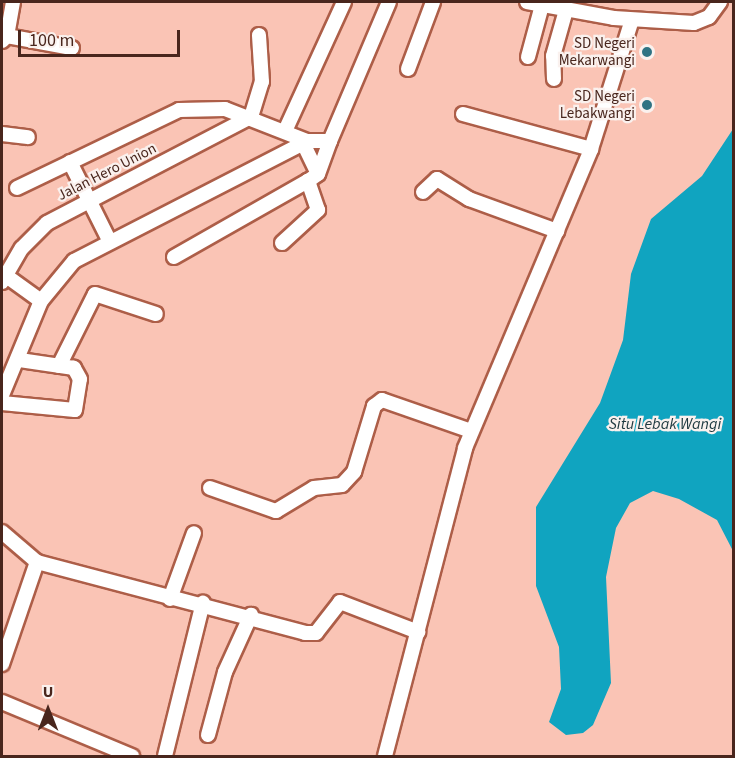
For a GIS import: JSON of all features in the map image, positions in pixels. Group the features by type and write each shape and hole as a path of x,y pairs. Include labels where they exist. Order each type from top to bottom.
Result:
{"street":[{"path":"13,2 4,38 72,48"},
{"path":"285,131 344,2"},
{"path":"174,257 313,178 389,2"},
{"path":"408,69 433,2"},
{"path":"527,2 632,20 699,23 720,2"},
{"path":"528,57 542,5"},
{"path":"554,79 553,56 566,10"},
{"path":"385,756 471,431 591,149 632,20"},
{"path":"251,117 262,82 259,35"},
{"path":"17,188 179,110 225,109 285,131 305,142 318,210 282,243"},
{"path":"463,114 591,149"},
{"name":"Jalan Hero Union","path":"3,278 36,232 89,199 251,117"},
{"path":"2,134 27,137"},
{"path":"2,395 20,360 42,301 74,261 109,240 305,142 330,141"},
{"path":"70,162 109,240"},
{"path":"423,192 437,179 469,199 557,231"},
{"path":"3,278 42,301"},
{"path":"59,366 94,294 156,314"},
{"path":"2,403 72,413 80,379 74,368 20,360"},
{"path":"210,488 276,511 314,488 342,485 354,472 374,405 382,400 471,431"},
{"path":"2,532 37,562 170,599 203,603 251,615 311,634 340,602 418,632"},
{"path":"170,599 194,532"},
{"path":"2,664 37,562"},
{"path":"165,756 203,603"},
{"path":"208,735 225,672 251,615"},
{"path":"2,702 132,756"}],"water":[{"name":"Situ Lebak Wangi","path":"733,129 733,551 717,520 679,499 653,491 630,503 616,528 606,577 611,683 593,725 583,733 566,735 549,722 561,689 559,647 536,586 536,507 600,403 623,340 631,274 651,219 702,176"}],"place":[{"name":"SD Negeri Mekarwangi","path":"647,52"},
{"name":"SD Negeri Lebakwangi","path":"647,105"}]}
